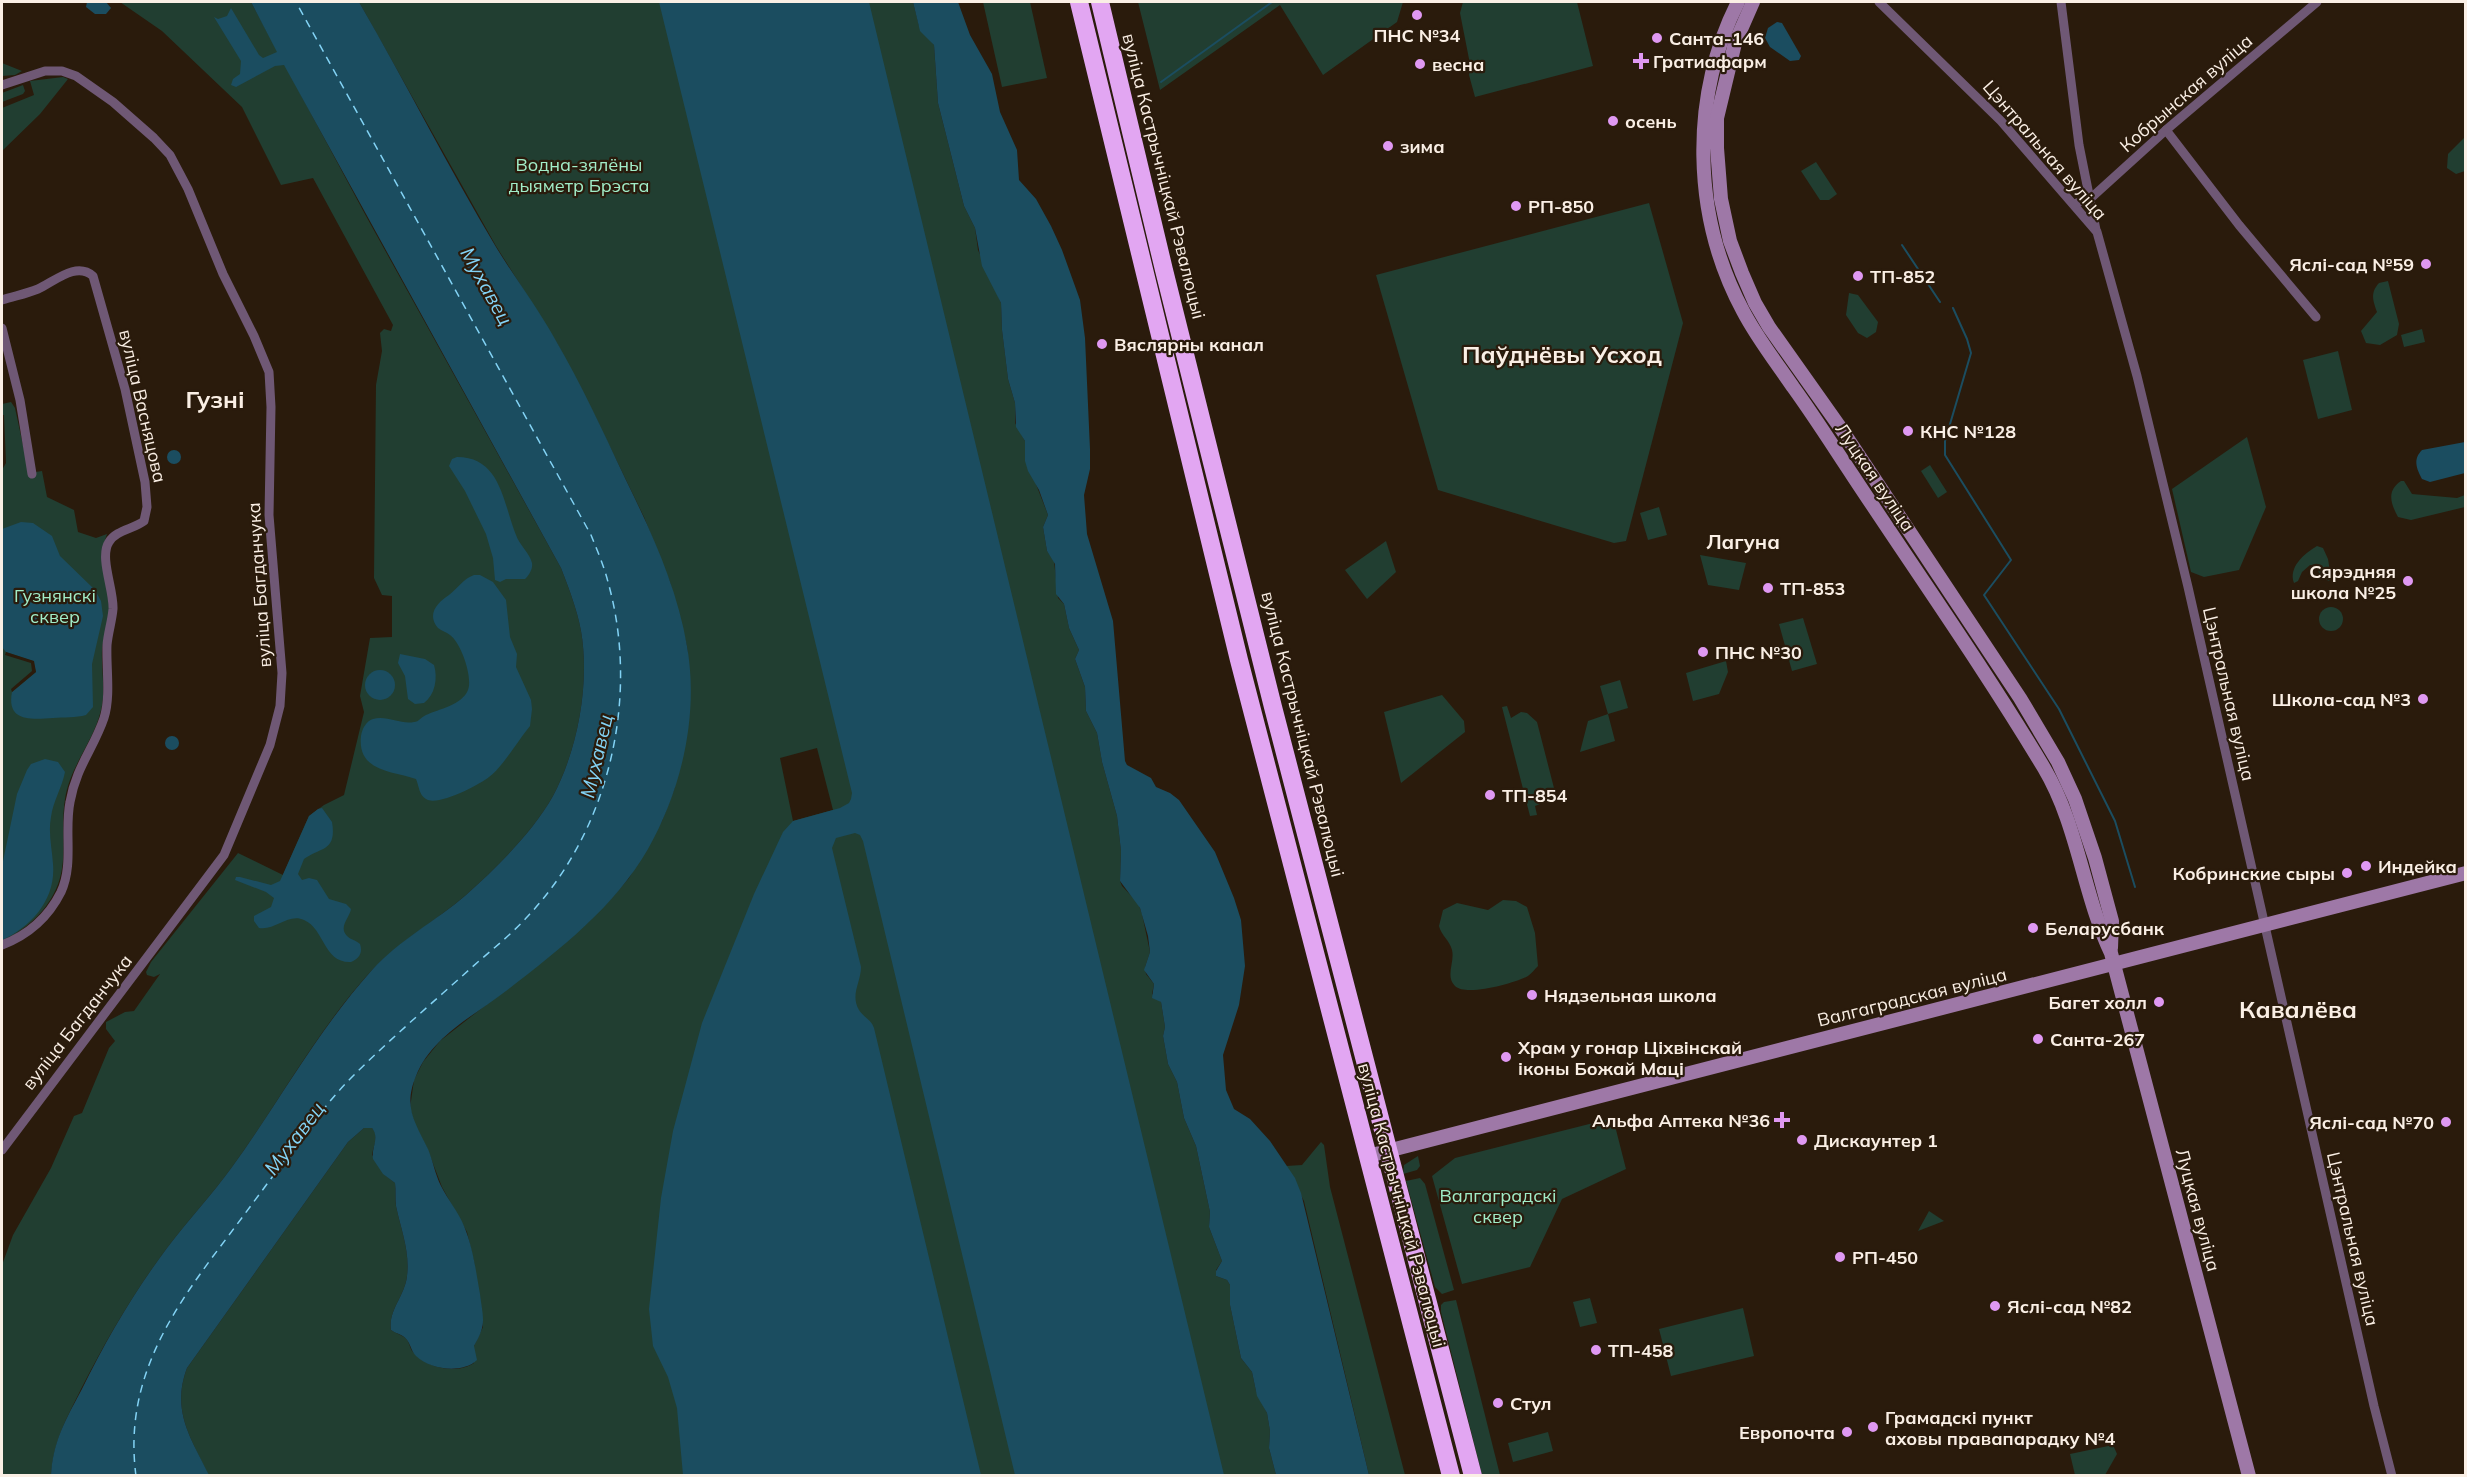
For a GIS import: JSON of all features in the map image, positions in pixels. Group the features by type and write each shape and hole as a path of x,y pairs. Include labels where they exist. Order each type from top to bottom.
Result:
{"highway":[{"name":"вуліца Кастрычніцкай Рэвалюцыі","path":"1079,2 1119,173 1266,764 1451,1476"},
{"name":"вуліца Кастрычніцкай Рэвалюцыі","path":"1100,2 1300,813 1473,1476"},
{"path":"1110,132 1130,127"},
{"path":"1119,173 1140,168"},
{"path":"1266,764 1287,759"},
{"path":"1280,817 1300,813"}],"street":[{"name":"Луцкая вуліца","path":"1738,2 1716,57 1704,116 1703,148 1707,195 1717,243 1741,309 1759,339 1977,663 2045,770 2062,804 2098,924 2112,958 2248,1476"},
{"name":"Луцкая вуліца","path":"1753,2 1735,43 1717,118 1721,199 1730,241 1755,303 2020,698 2053,753 2075,799 2096,858 2112,921 2112,958"},
{"name":"Цэнтральная вуліца","path":"1879,2 1978,97 2097,232 2163,480 2374,1406 2393,1475"},
{"path":"2061,2 2079,145 2097,232"},
{"name":"Кобрынская вуліца","path":"2074,204 2091,198 2166,130 2317,2"},
{"name":"вуліца Багданчука","path":"2,85 45,71 62,71 76,76 113,102 170,154 188,189 223,274 269,372 272,407 269,515 282,674 280,706 270,745 225,855 2,1150"},
{"path":"2166,130 2239,225 2316,317"},
{"name":"вуліца Васняцова","path":"2,300 38,289 63,275 83,271 93,276 125,389 145,482 147,507 144,521 114,536 106,549 113,609 108,640 104,718 77,772 72,790 68,818 68,863 65,882 41,921 26,933 2,945"},
{"path":"2,328 20,400 32,474"},
{"path":"1792,385 1805,376"},
{"path":"1977,663 1990,653"},
{"name":"Валгаградская вуліца","path":"1368,1156 2112,958 2264,924 2466,873"}],"green space":[{"path":"120,2 251,2 366,216 561,568 581,631 583,694 569,758 562,778 545,810 502,861 466,895 406,940 372,970 334,1016 249,1143 167,1248 121,1317 66,1420 55,1451 51,1475 2,1476 2,1265 13,1235 51,1168 74,1116 82,1113 109,1048 115,1041 106,1029 106,1022 125,1012 134,1011 160,974 154,977 147,975 146,972 151,962 238,853 283,875 309,816 344,795 364,712 360,696 370,638 392,637 392,596 382,595 374,578 376,385 382,351 380,333 384,329 391,331 393,325 313,178 281,185 242,107 162,31"},
{"name":"Водна-зялёны дыяметр Брэста","path":"359,2 913,2 919,26 934,45 938,103 964,206 975,228 978,250 1001,303 1008,379 1015,403 1015,423 1025,441 1025,456 1048,515 1043,527 1047,551 1054,561 1058,598 1064,604 1069,628 1079,650 1075,659 1085,687 1086,711 1097,733 1102,762 1117,816 1121,851 1120,881 1138,903 1142,914 1150,952 1145,967 1146,974 1154,984 1152,994 1161,1002 1165,1027 1163,1036 1168,1064 1177,1082 1184,1118 1196,1146 1210,1212 1209,1227 1222,1261 1216,1270 1216,1276 1227,1280 1230,1285 1230,1305 1241,1358 1252,1372 1256,1391 1267,1413 1270,1431 1269,1448 1276,1475 209,1476 185,1424 182,1411 181,1398 187,1368 348,1142 364,1128 372,1128 376,1134 372,1155 386,1176 395,1183 396,1206 406,1249 408,1267 406,1283 394,1309 391,1330 406,1338 412,1351 419,1358 434,1366 459,1369 474,1363 474,1346 483,1327 474,1262 467,1232 442,1187 427,1148 415,1125 410,1108 414,1080 423,1062 440,1041 566,942 610,900 629,878 662,821 674,790 687,732 690,676 687,646 670,582 644,517 595,416 557,343 496,246","holes":["817,748 833,810 793,821 780,758"]},
{"path":"983,2 1030,2 1047,78 1002,87"},
{"path":"1138,2 1403,2 1397,22 1323,75 1280,5 1160,90"},
{"path":"1463,2 1577,2 1593,66 1475,97 1469,75 1470,64 1460,13"},
{"path":"2,63 22,71 15,75 2,76"},
{"path":"63,77 68,79 40,114 2,151 2,108 34,95 30,81"},
{"path":"23,85 25,91 23,94 2,102 2,93"},
{"path":"2465,137 2465,171 2456,174 2447,168 2448,154"},
{"path":"1816,162 1837,194 1829,200 1820,200 1801,171"},
{"path":"1649,203 1683,323 1626,541 1614,543 1438,490 1376,275"},
{"path":"2388,281 2399,324 2397,335 2380,345 2366,343 2361,331 2377,312 2374,290 2379,283"},
{"path":"1849,293 1858,295 1878,322 1876,332 1867,338 1858,333 1846,315"},
{"path":"2422,329 2425,342 2404,347 2401,335"},
{"path":"2338,351 2352,410 2318,419 2303,360"},
{"name":"Гузнянскі сквер","path":"11,402 15,408 29,473 42,471 47,497 74,510 78,532 96,538 107,534 103,564 111,605 102,650 101,710 72,776 65,799 60,878 51,898 40,914 2,942 2,470 6,463 2,404"},
{"path":"2247,437 2266,507 2239,570 2204,577 2191,572 2172,489"},
{"path":"1930,465 1947,492 1938,498 1921,471"},
{"path":"2404,481 2412,494 2457,498 2465,495 2465,507 2411,520 2398,517 2391,498 2393,489"},
{"path":"1659,507 1667,535 1648,540 1640,513"},
{"path":"1386,541 1396,572 1367,599 1345,570"},
{"path":"2317,546 2323,548 2328,559 2331,578 2329,581 2321,577 2316,566 2310,565 2294,583 2295,566"},
{"path":"1700,555 1746,563 1739,590 1708,585"},
{"path":"2331,607 2336,608 2342,614 2342,624 2336,630 2331,631 2326,630 2320,624 2319,619 2320,614 2326,608"},
{"path":"1803,618 1817,664 1792,671 1779,624"},
{"path":"1726,661 1728,672 1719,694 1693,701 1686,673"},
{"path":"1620,680 1628,708 1608,714 1600,686"},
{"path":"1442,695 1464,721 1465,732 1401,783 1384,712"},
{"path":"1507,706 1511,718 1521,712 1527,713 1537,722 1554,788 1550,800 1535,806 1537,815 1530,816 1502,707"},
{"path":"1608,714 1615,741 1580,752 1588,721"},
{"path":"1503,900 1516,901 1527,907 1535,933 1538,966 1528,976 1491,988 1469,990 1455,986 1450,973 1452,950 1439,926 1443,910 1457,903 1488,910"},
{"name":"Валгаградскі сквер","path":"1613,1118 1626,1169 1562,1199 1530,1267 1462,1284 1432,1176 1455,1158"},
{"path":"1321,1142 1324,1145 1330,1187 1405,1475 1369,1475 1304,1201 1286,1166 1302,1165"},
{"path":"1418,1156 1420,1166 1417,1170 1403,1174 1404,1165"},
{"path":"1420,1178 1425,1184 1454,1290 1442,1294 1435,1287 1406,1181"},
{"path":"1929,1211 1944,1221 1918,1231"},
{"path":"1590,1298 1597,1323 1580,1327 1573,1302"},
{"path":"1456,1300 1500,1475 1482,1475 1441,1312 1441,1305 1444,1302"},
{"path":"1743,1308 1754,1356 1671,1376 1659,1329"},
{"path":"1548,1432 1553,1451 1513,1462 1508,1443"},
{"path":"2113,1445 2117,1454 2105,1475 2075,1475 2070,1454"}],"water":[{"path":"87,2 106,2 111,8 106,14 95,14 86,7"},
{"name":"Мухавец","path":"251,2 359,2 478,217 565,356 644,518 670,581 683,624 690,672 689,724 685,750 670,802 660,826 635,870 602,909 565,944 443,1038 423,1062 412,1087 412,1114 441,1186 464,1226 472,1251 483,1316 481,1332 474,1346 477,1360 455,1369 429,1364 416,1356 405,1338 391,1330 394,1309 406,1283 408,1267 406,1249 396,1206 395,1183 383,1174 373,1159 374,1132 372,1128 364,1128 348,1142 187,1368 181,1398 182,1411 190,1436 209,1475 51,1475 54,1451 66,1420 132,1299 175,1238 232,1167 334,1017 383,959 466,895 502,861 545,810 562,778 569,758 583,694 581,631 561,568 284,65 275,66 236,87 231,85 233,79 240,74 241,61 214,17 218,19 227,16 231,8 259,55 263,58 277,52"},
{"path":"659,2 869,2 1224,1475 1015,1475 863,841 860,835 855,833 836,838 832,848 861,967 856,999 861,1012 874,1028 981,1475 683,1475 677,1408 668,1377 653,1346 649,1309 661,1198 673,1131 702,1023 754,894 783,832 793,821 840,808 849,803 852,793"},
{"path":"913,2 958,2 970,35 992,74 1000,112 1017,150 1019,180 1036,199 1051,226 1080,300 1085,338 1090,449 1090,469 1084,495 1087,534 1113,621 1125,761 1127,765 1151,778 1156,787 1179,800 1215,852 1234,898 1241,920 1245,966 1239,1005 1223,1055 1226,1090 1234,1109 1250,1119 1270,1141 1295,1178 1301,1193 1369,1475 1276,1475 1269,1448 1270,1431 1267,1413 1257,1396 1252,1372 1241,1358 1230,1305 1230,1285 1227,1280 1216,1276 1216,1271 1222,1261 1209,1227 1210,1212 1196,1146 1184,1118 1177,1082 1168,1064 1163,1036 1165,1027 1161,1002 1152,998 1154,984 1144,970 1150,952 1148,936 1140,908 1120,881 1121,851 1117,816 1102,762 1097,733 1086,711 1085,687 1075,659 1079,650 1069,628 1064,604 1056,594 1055,564 1047,551 1043,527 1048,515 1039,490 1028,471 1025,461 1025,441 1016,427 1015,403 1008,379 1002,330 1001,303 982,266 975,228 964,206 938,103 934,45 920,31"},
{"path":"1777,22 1782,23 1801,56 1799,60 1790,61 1770,47 1765,38 1768,28"},
{"path":"2465,442 2465,473 2430,482 2422,479 2416,464 2417,457 2422,450"},
{"path":"174,450 179,452 181,457 179,462 174,464 169,462 167,457 169,452"},
{"path":"457,457 472,459 492,473 503,496 519,542 532,563 525,579 506,579 500,582 495,580 493,558 486,534 465,491 449,466 452,459"},
{"path":"21,522 33,523 52,536 60,556 95,590 101,601 103,616 92,664 93,707 86,715 37,719 23,717 13,709 12,692 36,672 33,661 6,652 2,647 2,529"},
{"path":"474,575 480,575 493,582 506,600 510,637 517,654 516,667 531,700 530,726 505,760 489,777 458,794 431,801 422,795 416,779 378,768 371,763 361,748 361,736 365,726 373,719 416,722 426,715 456,703 465,695 468,690 469,677 465,661 454,639 438,628 433,613 441,601"},
{"path":"400,654 425,659 434,665 435,686 431,696 424,703 415,704 408,699 405,676 398,663"},
{"path":"380,670 391,674 395,685 391,696 380,700 369,696 365,685 369,674"},
{"path":"169,736 175,736 179,743 175,750 169,750 165,746 165,740"},
{"path":"45,759 58,762 65,772 50,823 53,864 51,889 40,910 32,919 2,940 2,866 17,794 31,764"},
{"path":"322,808 332,822 332,839 326,847 304,859 298,874 302,880 309,878 317,880 329,899 346,904 351,909 344,929 347,936 360,944 361,953 351,962 342,961 329,952 316,930 304,920 292,919 271,927 259,928 254,921 254,916 271,907 274,898 266,892 235,880 236,877 240,877 271,885 280,881 309,816"}],"pier":[{"path":"6,652 34,661 36,672 12,692 11,689 32,671 31,663 5,655"}],"waterway":[{"path":"1161,82 1272,2"},
{"path":"1902,245 1940,302"},
{"path":"1953,308 1971,353 1945,441 1945,455 2011,560 1984,595 2059,709 2115,821 2135,887"}],"ferry route":[{"path":"136,1476 134,1443 136,1412 143,1383 153,1355 181,1302 282,1164 343,1087 395,1036 515,930 556,881 580,843 598,802 611,759 618,715 621,670 617,626 606,576 591,535 296,2"}],"place":[{"name":"ПНС №34","path":"1417,15"},
{"name":"Санта-146","path":"1657,38"},
{"name":"Гратиафарм","path":"1641,61"},
{"name":"весна","path":"1420,64"},
{"name":"осень","path":"1613,121"},
{"name":"зима","path":"1388,146"},
{"name":"РП-850","path":"1516,206"},
{"name":"Яслі-сад №59","path":"2426,264"},
{"name":"ТП-852","path":"1858,276"},
{"name":"Вяслярны канал","path":"1102,344"},
{"name":"КНС №128","path":"1908,431"},
{"name":"Сярэдняя школа №25","path":"2408,581"},
{"name":"ТП-853","path":"1768,588"},
{"name":"ПНС №30","path":"1703,652"},
{"name":"Школа-сад №3","path":"2423,699"},
{"name":"ТП-854","path":"1490,795"},
{"name":"Индейка","path":"2366,866"},
{"name":"Кобринские сыры","path":"2347,873"},
{"name":"Беларусбанк","path":"2033,928"},
{"name":"Нядзельная школа","path":"1532,995"},
{"name":"Багет холл","path":"2159,1002"},
{"name":"Санта-267","path":"2038,1039"},
{"name":"Храм у гонар Ціхвінскай іконы Божай Маці","path":"1506,1057"},
{"name":"Альфа Аптека №36","path":"1782,1120"},
{"name":"Яслі-сад №70","path":"2446,1122"},
{"name":"Дискаунтер 1","path":"1802,1140"},
{"name":"РП-450","path":"1840,1257"},
{"name":"Яслі-сад №82","path":"1995,1306"},
{"name":"ТП-458","path":"1596,1350"},
{"name":"Стул","path":"1498,1403"},
{"name":"Грамадскі пункт аховы правапарадку №4","path":"1873,1427"},
{"name":"Европочта","path":"1847,1432"}],"district":[{"name":"Паўднёвы Усход","path":"1562,354"},
{"name":"Гузні","path":"215,399"},
{"name":"Лагуна","path":"1743,541"},
{"name":"Кавалёва","path":"2298,1009"}]}
